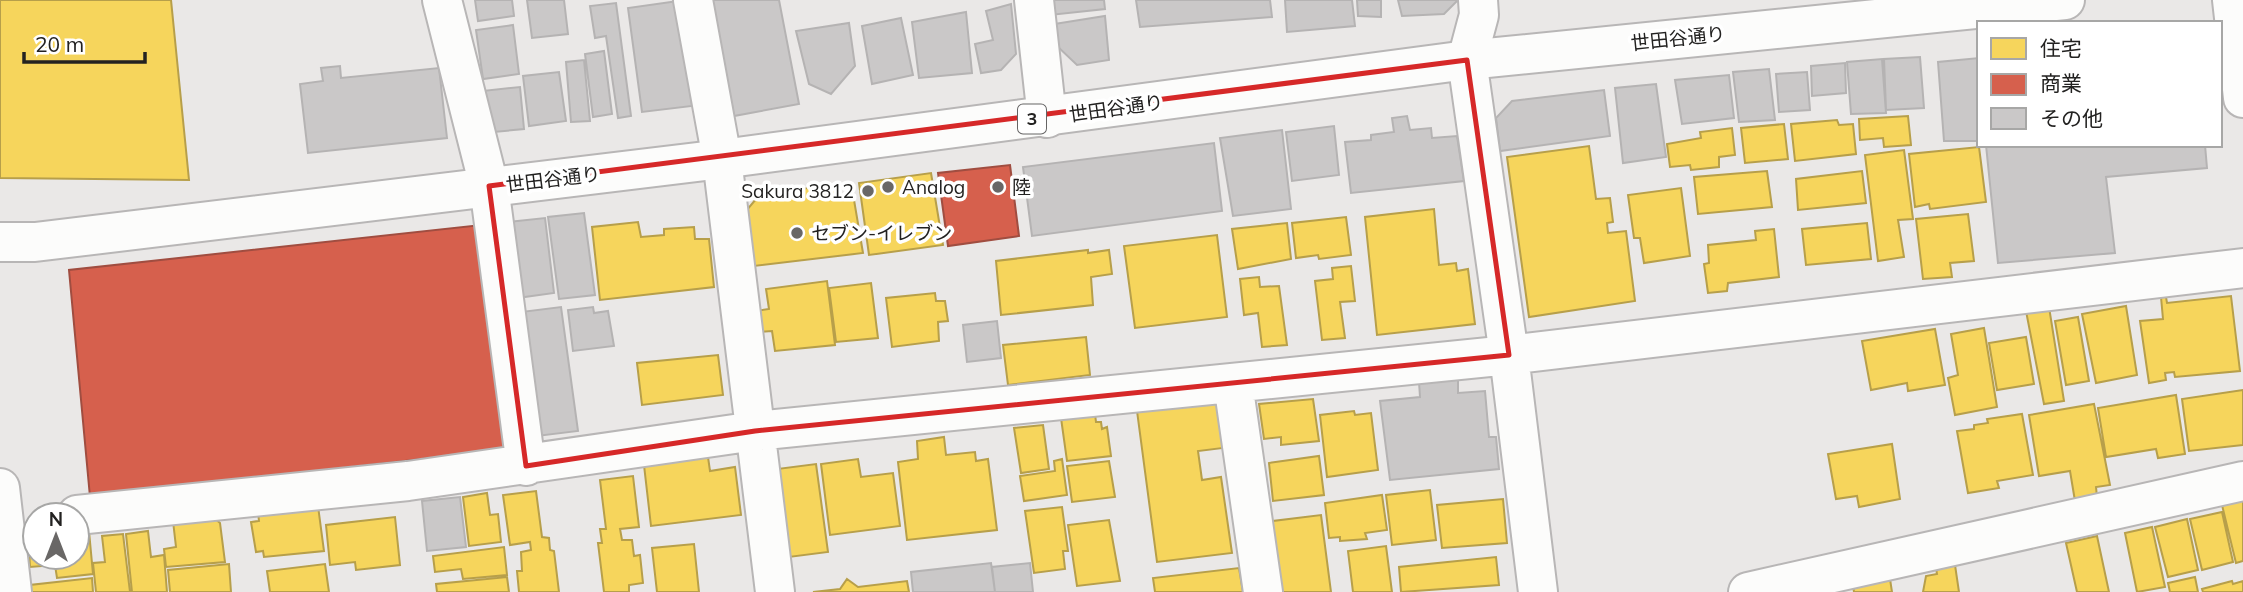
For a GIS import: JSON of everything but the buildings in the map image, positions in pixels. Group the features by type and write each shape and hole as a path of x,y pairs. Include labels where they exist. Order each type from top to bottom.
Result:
{"street":[{"path":"442,0 489,186 526,466"},
{"path":"693,0 722,159 775,592"},
{"path":"1034,0 1047,117"},
{"path":"1478,0 1479,15 1467,60 1509,355 1538,592"},
{"name":"世田谷通り","path":"0,242 35,242 722,159 1467,60 2065,0"},
{"path":"2232,0 2243,98"},
{"path":"91,513 526,466 755,431 1509,355 2243,268"},
{"path":"1233,383 1263,592"},
{"path":"1748,592 2243,481"},
{"path":"10,514 12,592"}],"highlighted area":[{"path":"1467,60 1509,355 755,431 526,466 489,186"}],"place":[{"name":"Analog","path":"888,187"},
{"name":"陸","path":"998,187"},
{"name":"Sakura 3812","path":"868,191"},
{"name":"セブン-イレブン","path":"797,233"}]}
